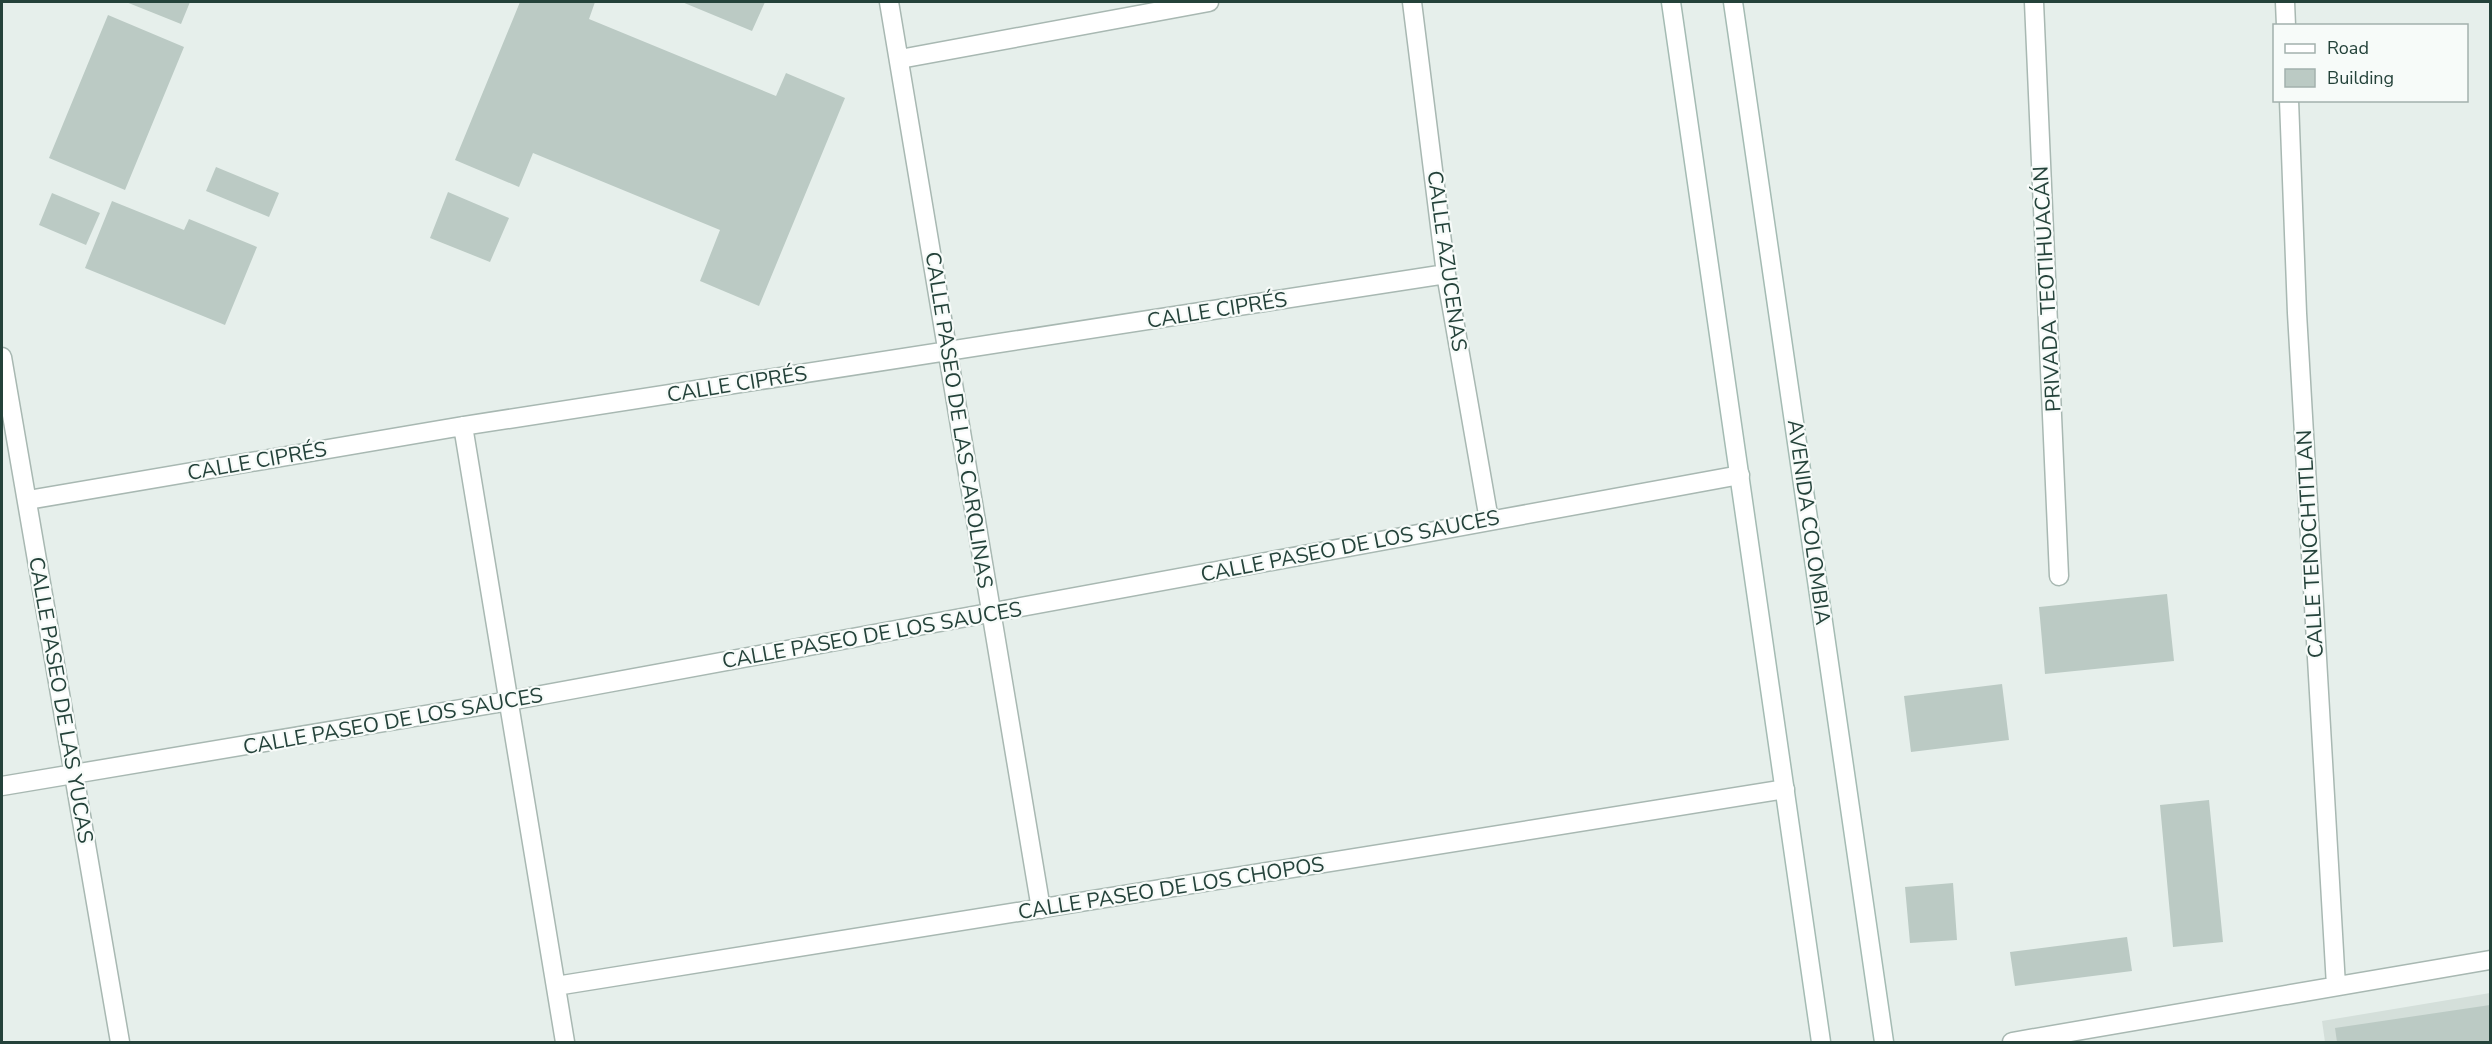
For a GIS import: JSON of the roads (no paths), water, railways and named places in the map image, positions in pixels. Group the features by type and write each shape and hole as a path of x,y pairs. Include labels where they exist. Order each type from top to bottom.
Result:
{"street":[{"name":"CALLE PASEO DE LAS CAROLINAS","path":"889,2 1041,909"},
{"path":"900,59 1209,2"},
{"name":"CALLE AZUCENAS","path":"1412,2 1446,274 1489,520"},
{"path":"1671,2 1821,1042"},
{"name":"AVENIDA COLOMBIA","path":"1733,2 1884,1042"},
{"name":"PRIVADA TEOTIHUACÁN","path":"2034,2 2059,576"},
{"path":"2285,2 2286,24"},
{"name":"CALLE TENOCHTITLAN","path":"2289,102 2297,313 2336,986"},
{"name":"CALLE CIPRÉS","path":"28,500 463,426 1446,274"},
{"name":"CALLE PASEO DE LAS YUCAS","path":"2,357 120,1042"},
{"path":"463,426 565,1042"},
{"name":"CALLE PASEO DE LOS SAUCES","path":"2,786 509,701 1740,475"},
{"name":"CALLE PASEO DE LOS CHOPOS","path":"556,986 1785,789"},
{"path":"2012,1042 2490,960"}]}
